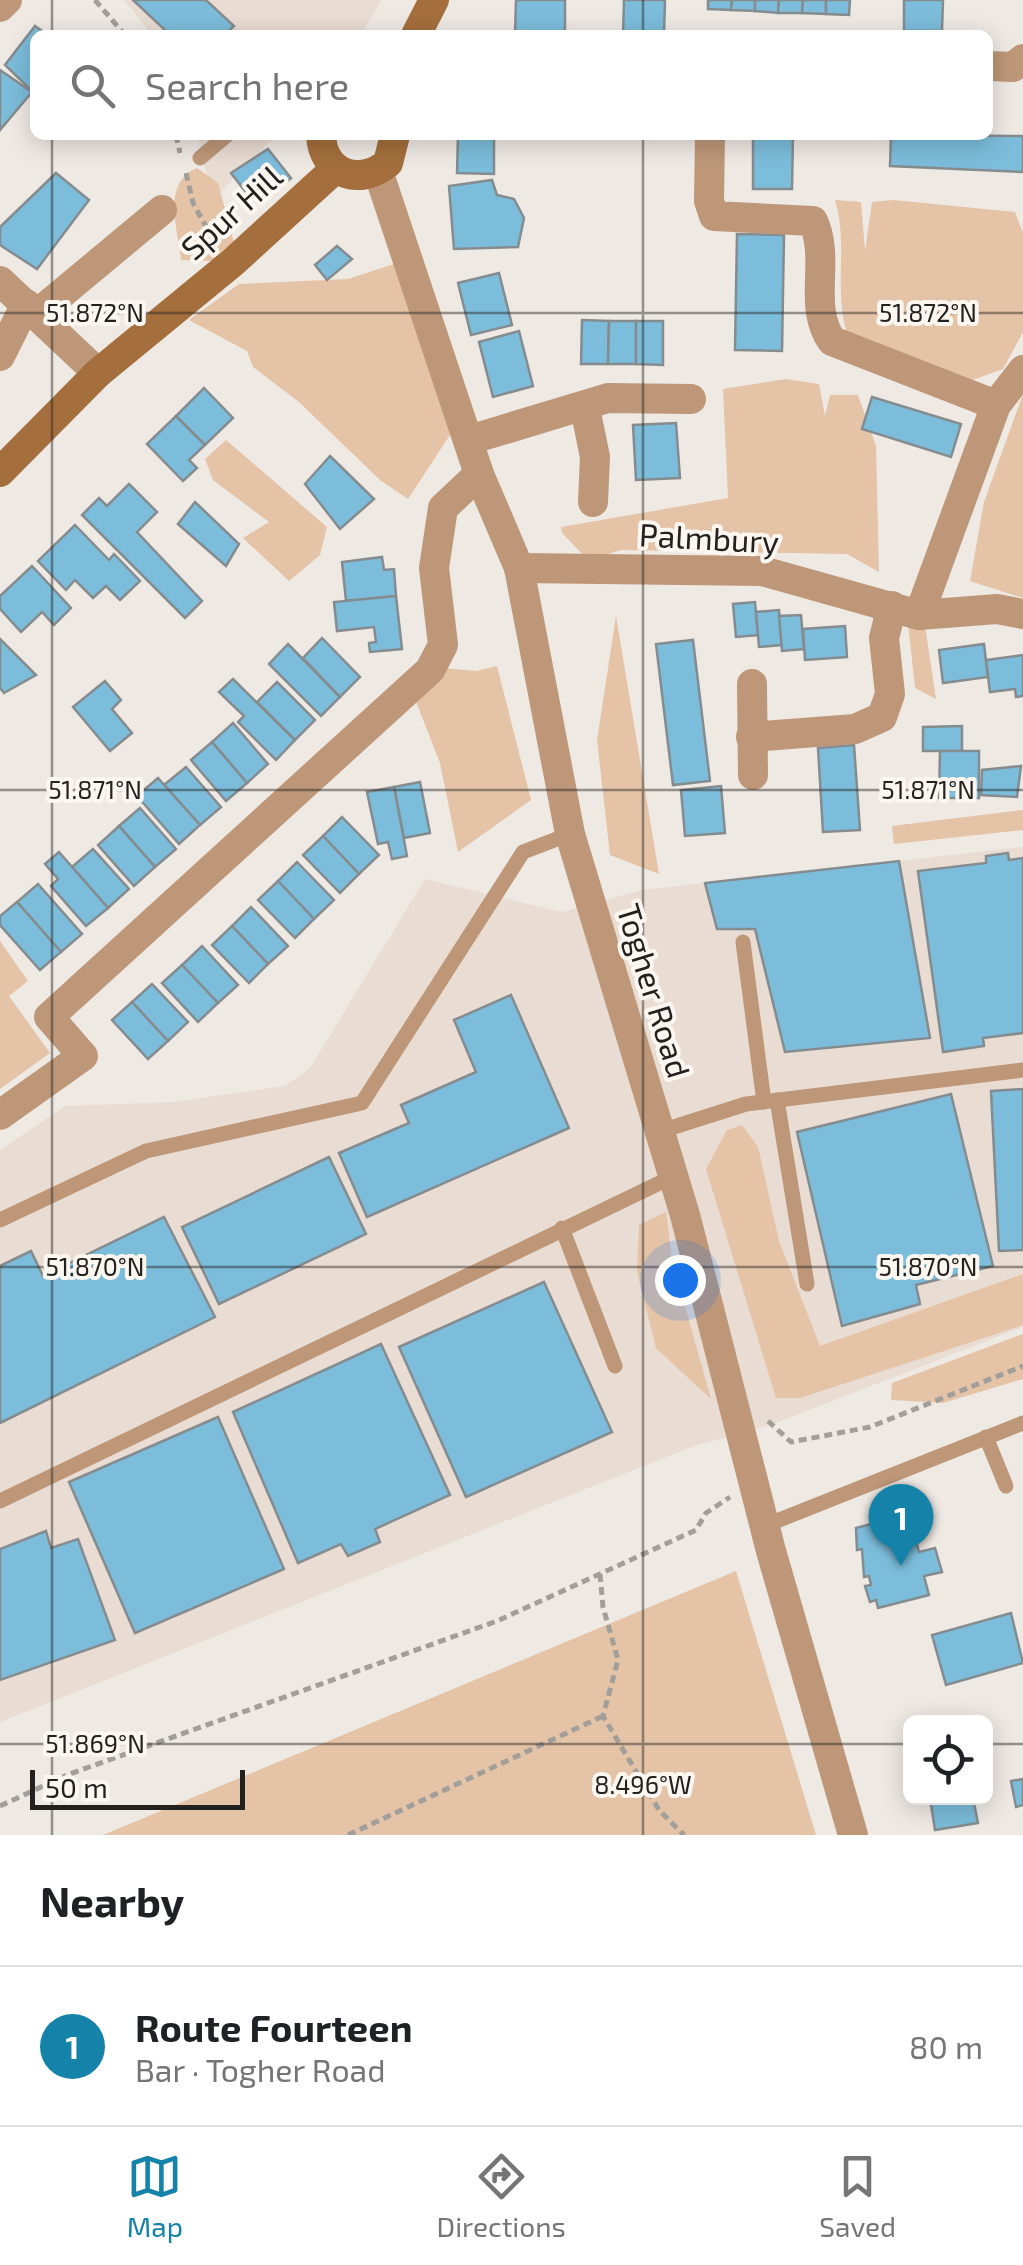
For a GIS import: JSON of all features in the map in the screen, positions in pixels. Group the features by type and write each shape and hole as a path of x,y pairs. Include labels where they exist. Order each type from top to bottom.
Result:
{"street":[{"path":"0,6 6,0"},
{"path":"419,30 434,0"},
{"path":"993,66 1013,67 1023,59"},
{"path":"322,140 322,148 335,168 356,177 378,171 394,152 395,140"},
{"path":"710,140 710,200 714,216 813,222 822,240 819,323 832,341 996,405"},
{"name":"Spur Hill","path":"0,472 98,373 232,263 335,168"},
{"name":"Togher Road","path":"378,171 479,474 519,568 570,834 672,1177 764,1526 853,1835"},
{"path":"0,356 31,309 162,210"},
{"path":"0,281 98,373"},
{"path":"750,737 855,728 882,717 890,694 884,638 905,610 996,405 1023,370"},
{"path":"469,440 608,398 692,400"},
{"path":"584,408 594,457 592,502"},
{"path":"0,1115 83,1056 48,1017 430,670 444,645 434,568 443,508 479,474"},
{"name":"Palmbury","path":"519,568 762,571 905,610 997,609 1023,614"},
{"path":"752,684 750,737 754,775"}],"lane":[{"path":"200,158 220,140"},
{"path":"0,1220 146,1151 362,1102 522,852 570,834"},
{"path":"742,942 807,1284"},
{"path":"658,1132 771,1101 1023,1070"},
{"path":"0,1501 672,1177"},
{"path":"562,1228 615,1366"},
{"path":"764,1526 1023,1422"},
{"path":"986,1438 1006,1486"}],"path":[{"path":"95,0 121,30"},
{"path":"177,140 180,154"},
{"path":"186,173 193,203 232,263"},
{"path":"770,1421 791,1442 870,1428 1023,1366"},
{"path":"0,1806 67,1775 498,1621 696,1530 716,1504 733,1496"},
{"path":"600,1574 603,1607 618,1660 603,1716 659,1810 684,1835"},
{"path":"348,1835 603,1716"}],"shaded area":[{"path":"124,0 381,0 364,30 148,30"},
{"path":"198,140 271,140 213,200"},
{"path":"197,168 218,183 234,243 213,261 181,260 175,196 186,175"},
{"path":"835,200 861,202 865,251 872,202 893,200 1015,212 1023,233 1023,332 1003,369 964,383 849,339 842,305 841,234"},
{"path":"409,259 450,435 408,499 380,480 299,402 253,367 247,351 189,320 239,284 348,279"},
{"path":"786,379 819,384 825,416 830,395 858,395 876,446 879,572 847,554 621,550 588,560 562,533 561,527 728,498 723,389"},
{"path":"1023,394 1023,598 970,581 984,502"},
{"path":"226,440 327,527 320,555 289,581 243,538 269,522 213,480 205,459"},
{"path":"616,616 659,874 610,855 597,740"},
{"path":"924,619 936,699 915,688 908,623"},
{"path":"497,666 531,800 458,852 440,763 415,699 443,668 476,671"},
{"path":"1023,810 1023,830 894,844 892,826"},
{"path":"1023,847 1023,1327 773,1424 694,1446 0,1722 0,1150 65,1106 173,1102 285,1086 310,1068 425,879 562,912 642,890"},
{"path":"0,941 28,981 9,996 50,1053 0,1089"},
{"path":"742,1125 758,1147 779,1241 820,1346 1023,1274 1023,1325 800,1398 776,1398 706,1169 727,1130"},
{"path":"666,1212 672,1260 711,1399 656,1348 637,1272 639,1225"},
{"path":"1023,1334 1023,1379 943,1403 891,1400 892,1383"},
{"path":"736,1571 816,1835 103,1835"}],"building":[{"path":"133,0 206,0 234,26 230,30 165,30"},
{"path":"516,0 565,0 565,30 515,30"},
{"path":"624,0 665,0 664,30 623,30"},
{"path":"708,0 732,0 731,10 708,9"},
{"path":"732,0 755,0 755,11 731,10"},
{"path":"755,0 779,0 778,13 755,11"},
{"path":"779,0 803,0 802,13 778,13"},
{"path":"803,0 826,0 826,14 802,13"},
{"path":"826,0 850,0 849,15 826,14"},
{"path":"904,0 943,0 942,30 904,30"},
{"path":"30,32 30,89 5,65"},
{"path":"0,70 30,94 0,130"},
{"path":"993,136 1023,136 1023,172 890,166 891,140 993,140"},
{"path":"458,140 494,140 494,174 457,173"},
{"path":"753,140 793,140 792,189 753,189"},
{"path":"268,149 291,178 274,192 262,180 245,191 231,173"},
{"path":"56,173 89,200 37,269 0,245 0,227"},
{"path":"492,180 497,195 514,199 524,218 518,247 454,249 449,186"},
{"path":"737,234 784,235 782,351 735,350"},
{"path":"337,246 352,259 327,280 315,265"},
{"path":"499,273 512,325 471,335 458,283"},
{"path":"582,320 609,321 608,364 581,364"},
{"path":"609,321 636,321 636,364 608,364"},
{"path":"636,321 663,321 663,365 636,364"},
{"path":"519,331 533,386 493,397 479,342"},
{"path":"204,388 233,418 205,445 176,416"},
{"path":"872,397 961,424 951,457 862,429"},
{"path":"176,416 205,445 189,460 197,468 183,481 147,444"},
{"path":"676,423 680,478 636,480 633,425"},
{"path":"330,456 374,499 340,529 305,484"},
{"path":"129,484 157,512 137,532 202,601 185,618 82,515 99,498 107,506"},
{"path":"195,502 239,544 226,566 178,524"},
{"path":"75,525 109,560 114,554 140,581 120,600 106,586 93,598 75,580 66,590 38,561"},
{"path":"382,557 384,570 394,569 396,596 346,601 342,562"},
{"path":"32,566 71,608 54,625 42,612 21,632 0,609 0,596"},
{"path":"396,596 402,649 370,652 369,643 376,642 374,627 337,631 334,602"},
{"path":"755,602 758,635 736,637 733,604"},
{"path":"779,610 782,645 759,647 756,612"},
{"path":"801,615 804,649 782,651 779,616"},
{"path":"845,626 847,657 805,660 803,629"},
{"path":"322,638 360,677 340,697 303,658"},
{"path":"0,639 36,675 4,693 0,688"},
{"path":"693,640 710,781 673,785 656,644"},
{"path":"288,644 340,697 321,716 269,664"},
{"path":"984,644 988,677 943,683 939,650"},
{"path":"1023,655 1023,696 1016,697 1015,689 990,692 986,660"},
{"path":"233,679 295,740 276,760 238,722 244,716 219,692"},
{"path":"105,681 121,700 112,709 132,733 110,751 73,707"},
{"path":"277,682 315,720 295,740 257,702"},
{"path":"233,723 268,764 247,783 212,742"},
{"path":"962,726 962,751 923,751 923,727"},
{"path":"212,742 247,783 226,801 191,760"},
{"path":"854,745 860,830 823,832 818,748"},
{"path":"940,751 979,751 979,798 939,798"},
{"path":"1021,766 1017,797 981,795 982,770"},
{"path":"186,767 221,807 200,825 164,785"},
{"path":"158,778 200,825 179,844 137,796"},
{"path":"420,782 430,833 404,838 394,787"},
{"path":"721,786 725,833 685,836 681,790"},
{"path":"394,787 407,856 392,859 388,842 378,844 367,792"},
{"path":"140,808 176,849 155,867 119,826"},
{"path":"342,817 379,855 359,874 323,836"},
{"path":"119,826 155,867 134,886 98,845"},
{"path":"323,836 359,874 340,893 303,855"},
{"path":"93,849 129,889 108,908 72,867"},
{"path":"59,852 108,908 86,926 51,886 58,879 45,864"},
{"path":"1008,853 1009,860 1023,858 1023,1033 983,1038 984,1046 943,1052 918,871 986,863 986,856"},
{"path":"899,861 930,1038 785,1052 755,929 717,929 705,883"},
{"path":"297,862 334,900 314,919 278,881"},
{"path":"278,881 314,919 295,938 258,900"},
{"path":"38,884 82,934 61,952 17,902"},
{"path":"17,902 61,952 40,970 0,925 0,916"},
{"path":"251,907 288,946 268,964 232,926"},
{"path":"232,926 268,964 249,983 212,945"},
{"path":"202,946 238,985 218,1003 182,965"},
{"path":"182,965 218,1003 198,1022 162,983"},
{"path":"152,984 188,1022 168,1041 132,1002"},
{"path":"511,995 569,1128 367,1217 339,1153 409,1123 401,1105 476,1072 454,1020"},
{"path":"132,1002 168,1041 148,1059 112,1020"},
{"path":"1023,1089 1023,1250 999,1251 991,1091"},
{"path":"951,1094 993,1266 916,1285 920,1304 842,1326 797,1132"},
{"path":"329,1157 366,1234 219,1304 182,1227"},
{"path":"164,1217 215,1317 0,1423 0,1266 31,1251 43,1276"},
{"path":"544,1282 612,1432 466,1497 399,1347"},
{"path":"381,1344 450,1495 375,1529 380,1542 348,1556 341,1544 298,1563 233,1412"},
{"path":"218,1417 284,1569 135,1633 69,1482"},
{"path":"909,1514 919,1552 935,1548 942,1572 924,1576 929,1595 878,1608 876,1600 870,1602 865,1586 871,1585 869,1576 864,1577 856,1528"},
{"path":"46,1531 51,1548 78,1539 115,1640 0,1680 0,1549"},
{"path":"1011,1613 1023,1663 946,1685 932,1635"},
{"path":"1023,1779 1023,1805 1016,1807 1011,1781"},
{"path":"931,1805 974,1805 978,1823 935,1830"}],"place":[{"name":"Route Fourteen","path":"901,1566"}]}
